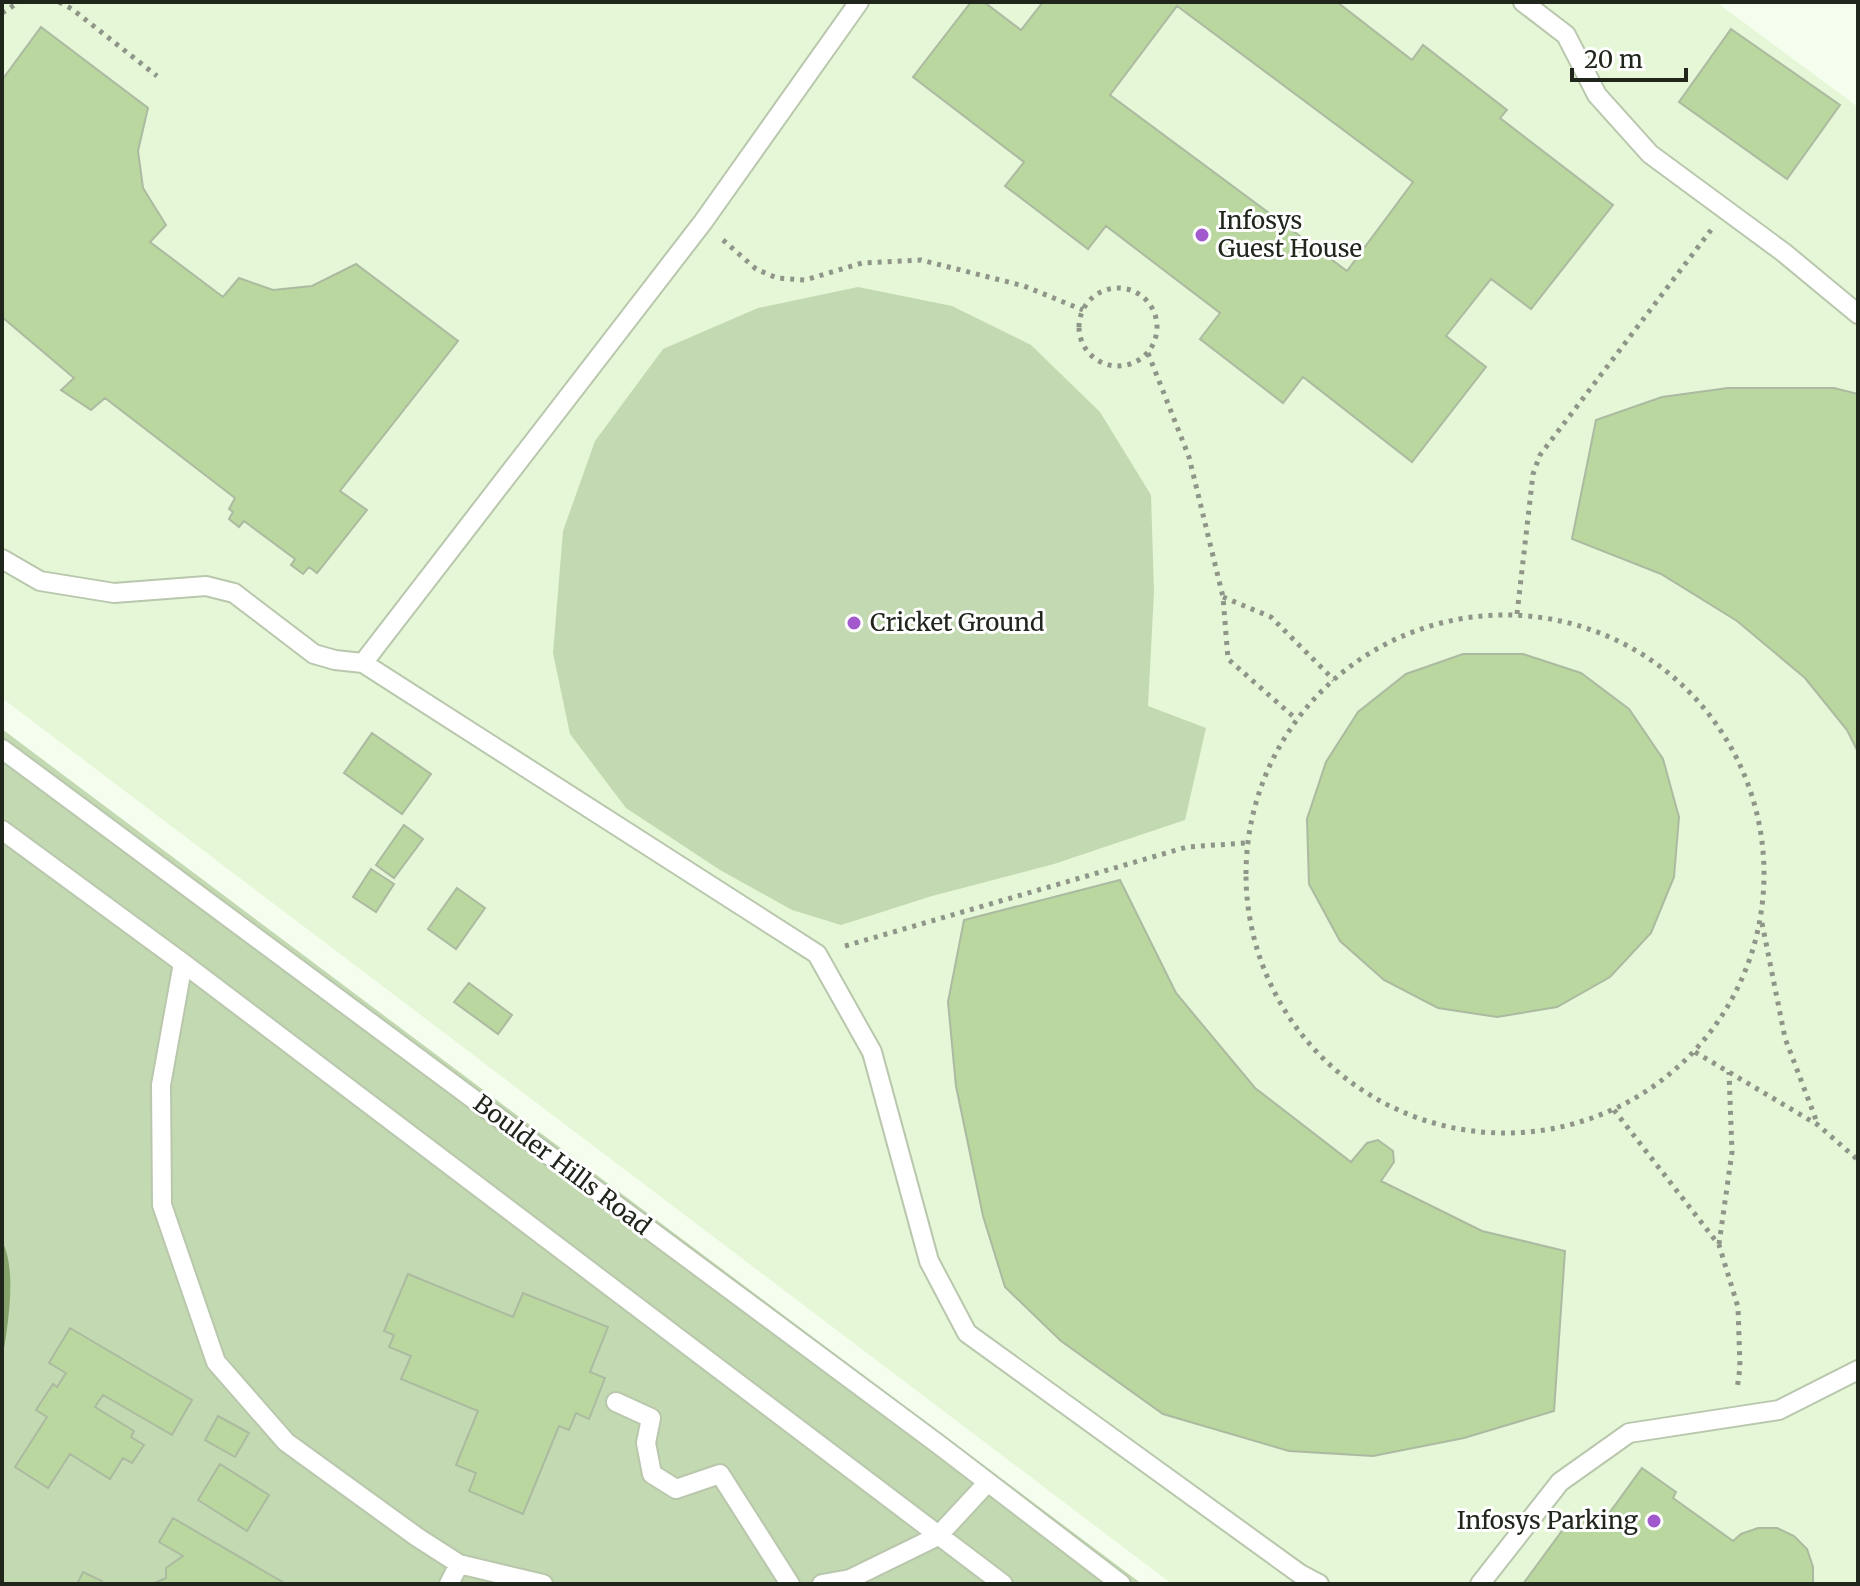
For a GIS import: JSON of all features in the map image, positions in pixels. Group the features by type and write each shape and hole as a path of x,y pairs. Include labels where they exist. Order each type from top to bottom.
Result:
{"lane":[{"path":"363,663 703,222 859,2"},
{"path":"1523,2 1566,35 1597,95 1650,154 1783,252 1858,314"},
{"path":"2,559 40,581 114,593 206,586 234,593 314,654 363,663 817,954 872,1052 929,1261 967,1333 1300,1574 1319,1584"},
{"name":"Boulder Hills Road","path":"2,749 1121,1584"},
{"path":"2,830 183,963 1003,1584"},
{"path":"183,963 161,1085 162,1205 216,1362 286,1442 417,1537 459,1564 543,1584"},
{"path":"1480,1584 1560,1482 1629,1433 1779,1410 1858,1370"},
{"path":"616,1402 651,1418 646,1443 652,1474 676,1489 720,1474 790,1584"},
{"path":"822,1584 850,1579 938,1536 988,1482"},
{"path":"449,1584 459,1564"}],"path":[{"path":"2,13 19,2"},
{"path":"59,2 157,76"},
{"path":"1517,614 1531,486 1540,455 1726,210"},
{"path":"703,222 756,269 777,278 805,280 862,263 921,260 1024,286 1083,310"},
{"path":"1114,288 1127,289 1150,303 1158,328 1148,353 1127,365 1115,366 1102,362 1084,346 1079,323 1090,300 1114,288"},
{"path":"1148,353 1189,457 1223,597 1228,659 1295,718"},
{"path":"1223,597 1271,617 1334,680"},
{"path":"1762,922 1738,992 1695,1052 1658,1085 1614,1110 1567,1126 1517,1133 1467,1130 1418,1118 1373,1097 1342,1075 1298,1031 1271,989 1254,942 1245,893 1245,843 1257,792 1278,745 1295,718 1316,694 1374,648 1443,621 1517,614 1590,627 1656,661 1711,712 1748,776 1766,848 1762,922 1785,1038 1818,1125"},
{"path":"817,954 1187,847 1245,843"},
{"path":"1695,1052 1818,1125 1858,1160"},
{"path":"1719,1245 1732,1152 1729,1072"},
{"path":"1614,1110 1719,1245 1738,1307 1740,1367 1733,1418"}],"shaded area":[{"path":"2,2 1716,2 1858,107 1858,1584 1172,1584 2,698"},
{"name":"Cricket Ground","path":"858,287 952,306 1031,345 1100,412 1151,495 1154,592 1148,706 1206,728 1185,820 1054,864 932,896 841,925 792,910 720,870 626,808 570,734 553,653 563,531 595,441 663,349 758,308"},
{"path":"2,729 1142,1584 2,1584"},
{"path":"2,1241 7,1253 10,1284 2,1362"}],"building":[{"path":"971,2 984,2 1021,30 1043,2 1337,2 1412,60 1423,45 1507,110 1500,118 1613,205 1531,309 1491,279 1446,336 1486,367 1412,462 1303,377 1283,403 1200,339 1220,313 1106,226 1088,249 1005,186 1024,162 913,77","holes":["1177,6 1413,182 1347,271 1110,95"]},
{"path":"41,27 148,108 138,151 143,188 166,225 150,242 223,297 239,278 273,290 312,286 356,264 458,341 340,491 367,510 317,573 309,567 303,574 291,565 295,559 244,521 239,527 229,519 233,512 229,509 235,498 105,398 91,410 61,390 74,378 2,317 2,80"},
{"path":"1731,29 1840,105 1787,179 1679,102"},
{"path":"1728,388 1834,388 1858,394 1858,752 1847,730 1805,678 1737,621 1661,574 1572,539 1596,420 1662,397"},
{"path":"1463,654 1523,654 1581,673 1629,709 1663,759 1679,817 1674,877 1651,933 1610,977 1557,1007 1497,1017 1438,1008 1384,980 1340,941 1309,884 1307,819 1326,762 1358,712 1406,674"},
{"path":"372,733 431,774 402,814 344,773"},
{"path":"404,825 423,839 394,878 376,865"},
{"path":"371,869 394,884 376,912 353,897"},
{"path":"1120,880 1176,993 1255,1088 1351,1162 1367,1143 1378,1140 1393,1151 1394,1162 1381,1181 1482,1231 1565,1251 1554,1411 1464,1438 1373,1456 1289,1451 1163,1414 1061,1341 1005,1287 983,1216 956,1086 948,1002 964,920"},
{"path":"457,888 485,908 456,949 428,929"},
{"path":"469,983 512,1015 498,1034 454,1002"},
{"path":"408,1274 513,1317 523,1293 608,1327 590,1372 605,1378 589,1419 576,1413 569,1430 559,1426 523,1514 469,1491 476,1473 456,1465 478,1411 401,1379 411,1356 389,1347 394,1335 384,1331"},
{"path":"70,1328 192,1400 172,1435 103,1395 95,1407 134,1431 131,1437 144,1445 132,1463 123,1458 110,1479 70,1454 48,1488 15,1467 47,1417 36,1410 53,1384 57,1387 66,1373 49,1363"},
{"path":"218,1416 249,1433 235,1457 205,1440"},
{"path":"220,1464 269,1495 247,1531 198,1500"},
{"name":"Infosys Parking","path":"1642,1468 1676,1492 1673,1498 1733,1541 1741,1534 1758,1528 1777,1528 1794,1536 1807,1549 1813,1567 1813,1584 1523,1584 1575,1513 1597,1530"},
{"path":"173,1518 286,1584 152,1584 166,1578 166,1568 183,1556 159,1542"},
{"path":"83,1572 102,1581 101,1584 77,1584"}],"place":[{"name":"Infosys Guest House","path":"1202,235"},
{"name":"Cricket Ground","path":"854,623"},
{"name":"Infosys Parking","path":"1654,1521"}]}
